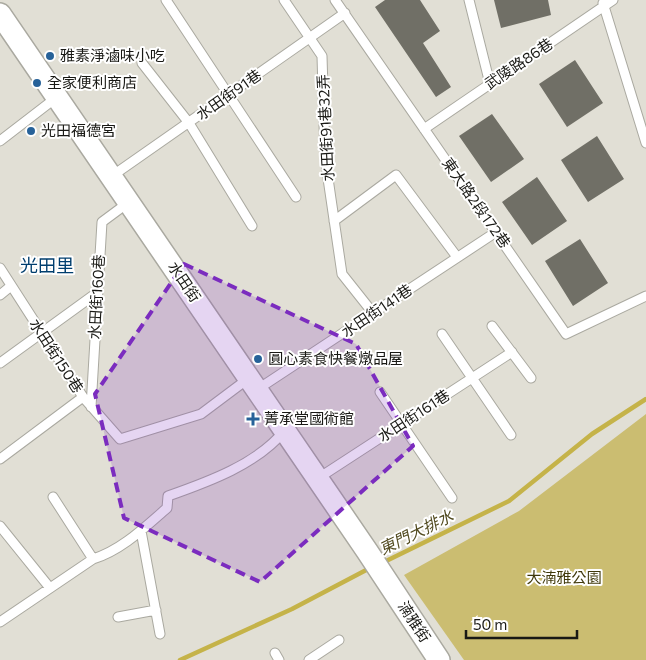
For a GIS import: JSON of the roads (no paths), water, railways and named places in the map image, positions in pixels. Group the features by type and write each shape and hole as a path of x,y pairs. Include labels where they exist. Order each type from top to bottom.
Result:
{"street":[{"name":"水田街","path":"0,14 368,551"},
{"name":"湳雅街","path":"368,551 439,660"}],"lane":[{"path":"166,0 230,94 296,197"},
{"name":"水田街91巷32弄","path":"284,0 322,56 325,158 342,274 373,313"},
{"name":"東大路2段172巷","path":"336,0 566,334 646,296"},
{"path":"469,0 490,84"},
{"name":"武陵路86巷","path":"424,128 490,84 603,3 613,0"},
{"path":"603,3 646,143"},
{"name":"水田街91巷","path":"112,176 345,13"},
{"path":"142,63 189,123 252,226"},
{"path":"0,142 57,96"},
{"path":"334,221 396,175 457,257"},
{"name":"水田街160巷","path":"92,407 102,222 130,202"},
{"name":"水田街141巷","path":"120,439 201,414 373,313 496,232"},
{"name":"水田街150巷","path":"0,268 83,397 120,439"},
{"path":"0,295 11,286"},
{"path":"0,363 98,292"},
{"path":"492,326 531,378"},
{"path":"442,334 511,435"},
{"name":"水田街161巷","path":"317,479 512,352"},
{"path":"380,392 452,498"},
{"path":"0,459 83,397"},
{"path":"0,622 93,559 108,554 141,531 168,508 168,496 215,479 274,443 284,430"},
{"path":"53,497 93,559"},
{"path":"0,526 50,588"},
{"path":"141,531 160,634"},
{"path":"118,617 156,610"},
{"path":"309,660 339,640"}],"waterway":[{"name":"東門大排水","path":"382,563 509,501 592,434 646,399"},
{"name":"東門大排水","path":"180,660 292,609 370,568"}],"place":[{"name":"雅素淨滷味小吃","path":"50,56"},
{"name":"全家便利商店","path":"37,83"},
{"name":"光田福德宮","path":"31,131"},
{"name":"圓心素食快餐燉品屋","path":"258,359"},
{"name":"菁承堂國術館","path":"253,419"}],"district":[{"name":"光田里","path":"47,266"}],"park label":[{"name":"大湳雅公園","path":"564,578"}]}
